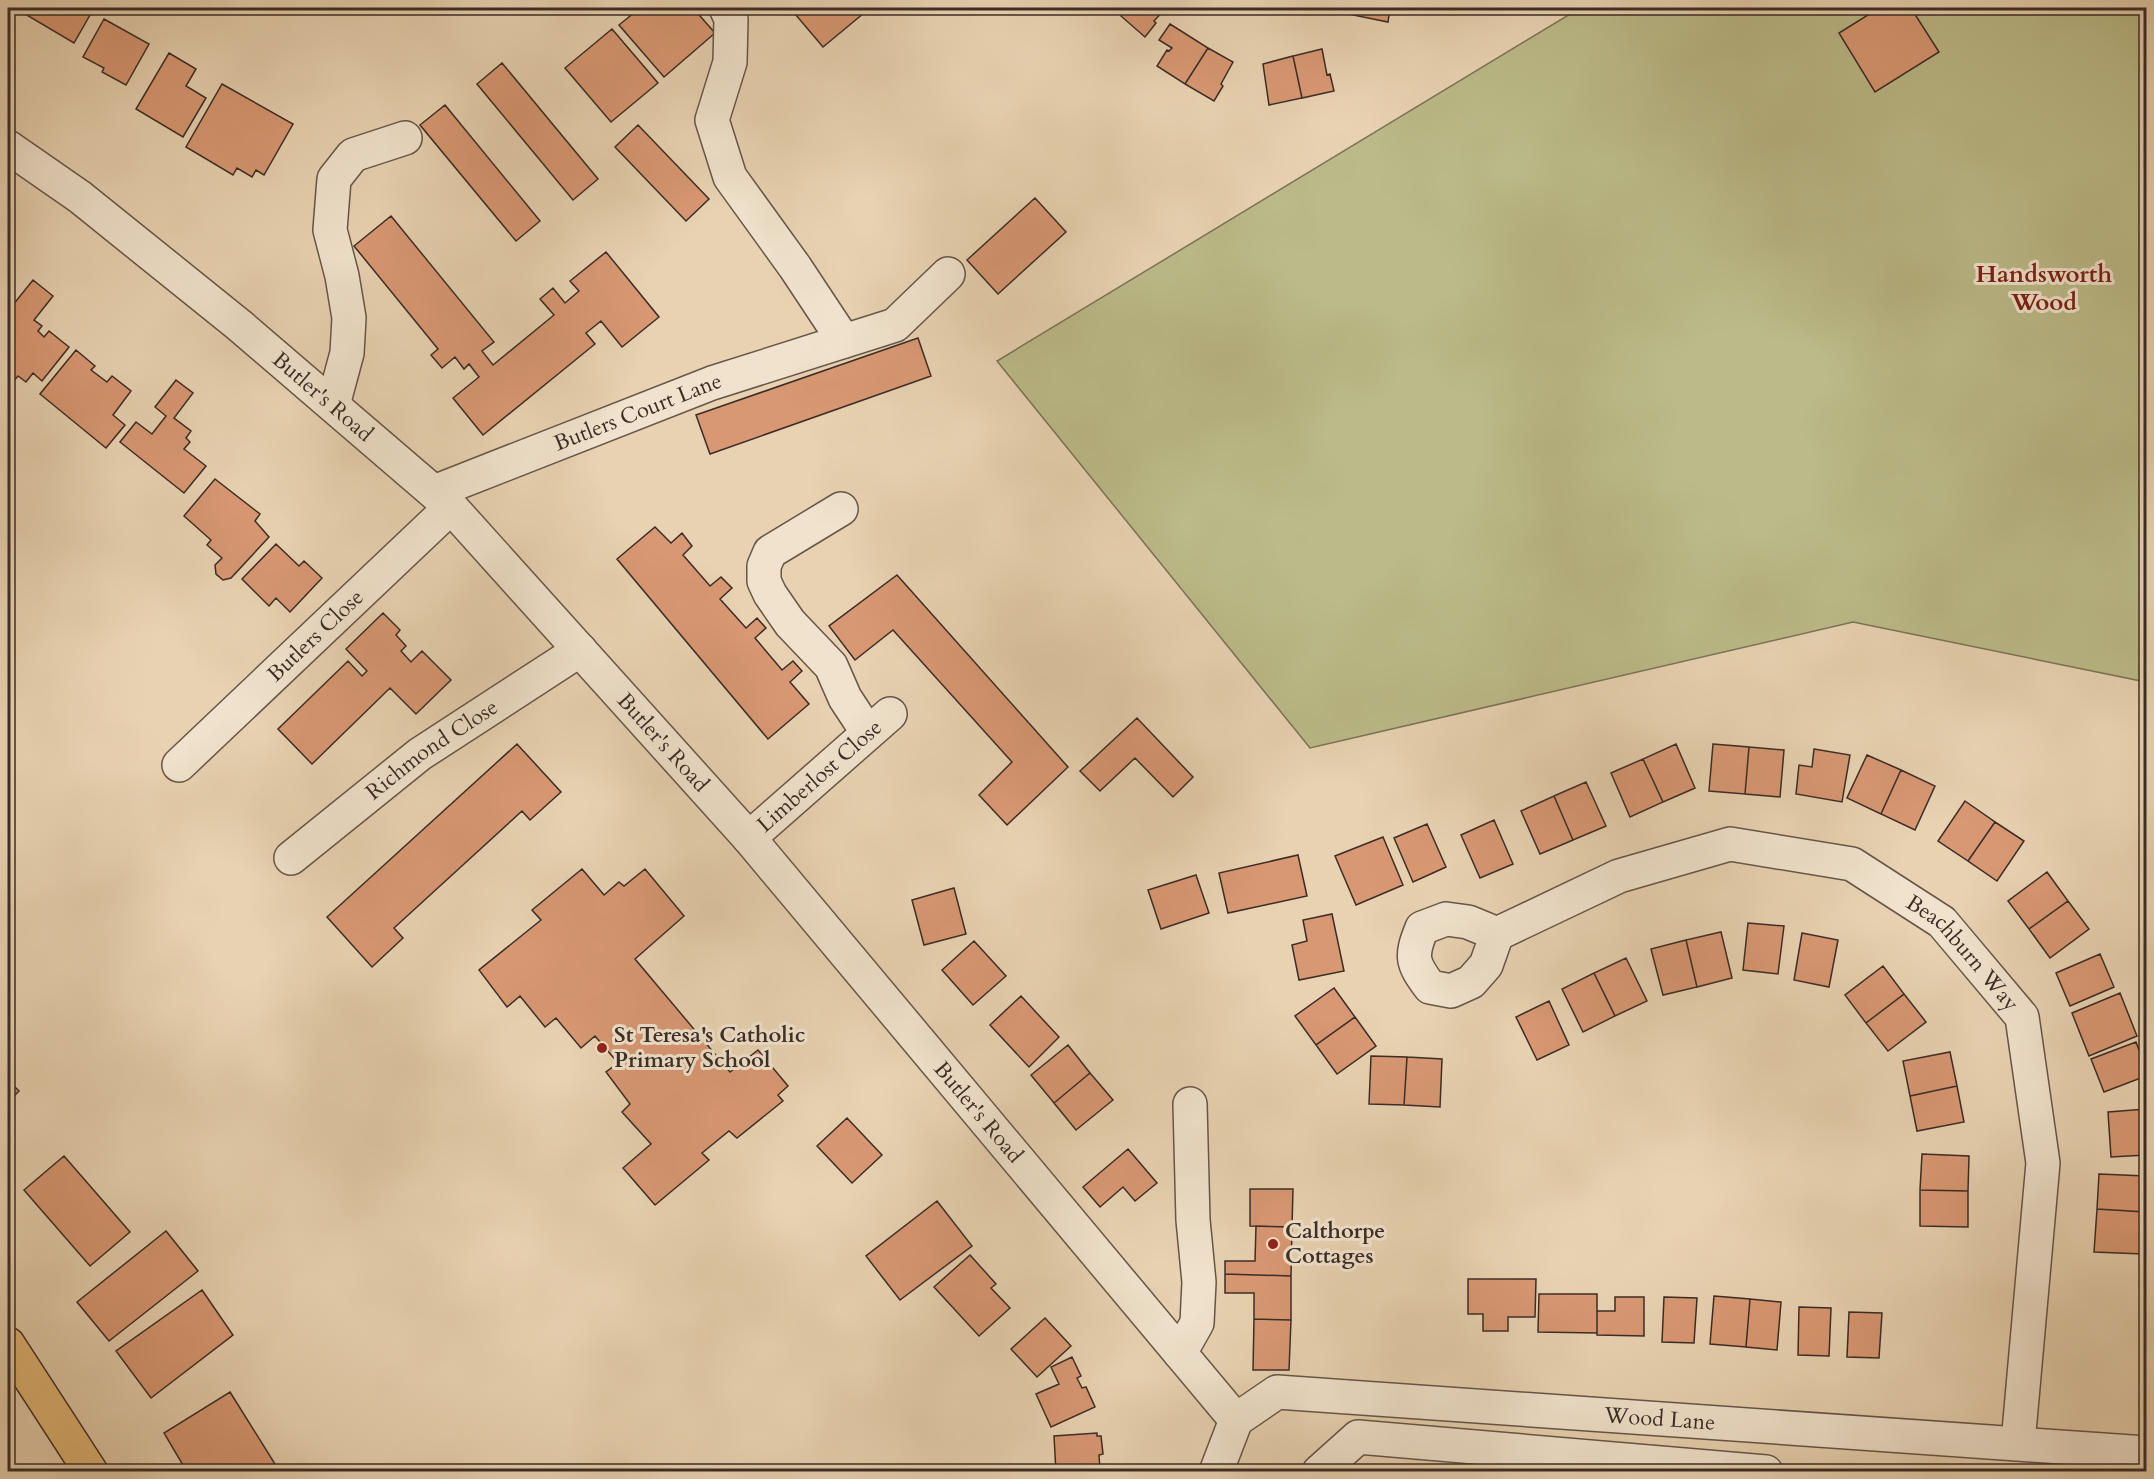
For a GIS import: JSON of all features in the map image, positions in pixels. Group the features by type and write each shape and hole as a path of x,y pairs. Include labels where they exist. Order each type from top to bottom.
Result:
{"main road":[{"path":"8,1344 91,1472"}],"street":[{"path":"726,8 731,19 730,62 712,120 730,177 795,267 844,341"},
{"path":"333,405 347,353 349,318 342,276 330,230 334,178 353,155 405,138"},
{"name":"Butler's Road","path":"8,147 80,197 239,325 442,499 749,838 1236,1420"},
{"name":"Butlers Court Lane","path":"442,499 712,383 895,325 948,274"},
{"name":"Butlers Close","path":"179,765 442,499"},
{"name":"Limberlost Close","path":"749,838 879,724 845,698 831,666 790,623 764,581 764,566 770,552 840,509"},
{"name":"Richmond Close","path":"291,858 420,754 580,650"},
{"name":"Beachburn Way","path":"1497,934 1619,876 1730,844 1852,864 1942,922 2022,1017 2024,1028 2043,1163 2018,1443"},
{"path":"1180,1353 1197,1323 1199,1282 1193,1220 1190,1104"},
{"name":"Wood Lane","path":"1236,1420 1277,1392 2146,1453"},
{"path":"1216,1472 1236,1420"},
{"path":"1319,1472 1358,1437 1766,1472"}],"shaded area":[{"path":"1580,8 2146,8 2146,682 1853,622 1310,748 997,361"}],"building":[{"path":"29,8 94,8 74,43 25,14"},
{"path":"640,8 693,8 715,33 664,77 619,25"},
{"path":"790,8 870,8 823,47"},
{"path":"1127,8 1166,8 1154,21 1156,23 1145,37 1121,16"},
{"path":"1348,8 1390,8 1388,22 1348,14"},
{"path":"1879,8 1911,8 1939,52 1875,92 1839,33"},
{"path":"104,19 149,44 126,85 102,72 104,68 83,57"},
{"path":"1170,24 1208,48 1185,84 1157,66 1167,50 1172,48 1159,40"},
{"path":"612,29 658,83 611,122 565,68"},
{"path":"1208,48 1233,62 1214,101 1185,84"},
{"path":"1322,49 1327,75 1330,74 1334,91 1302,98 1293,56"},
{"path":"169,53 196,69 186,86 206,98 183,137 136,109"},
{"path":"1293,56 1302,98 1269,105 1263,64"},
{"path":"502,63 598,179 573,200 477,84"},
{"path":"222,84 293,124 264,175 256,170 252,177 237,168 233,175 186,147"},
{"path":"445,105 540,221 516,241 420,125"},
{"path":"638,125 709,199 686,221 615,147"},
{"path":"1035,198 1066,232 998,294 967,260"},
{"path":"391,216 494,342 482,351 493,365 554,315 540,299 553,288 565,303 579,291 570,281 606,252 659,317 622,347 601,321 586,333 595,344 483,435 453,398 479,377 469,364 464,369 455,357 442,368 431,355 438,349 354,246"},
{"path":"33,280 53,296 34,320 42,326 38,331 44,337 49,331 69,347 42,381 33,373 26,382 18,376 13,382 8,378 8,311"},
{"path":"918,338 931,376 710,454 696,415"},
{"path":"76,350 95,366 91,370 107,382 112,376 131,391 113,415 125,425 106,448 40,394"},
{"path":"176,380 193,393 174,418 191,431 186,438 190,442 184,449 206,466 184,493 120,442 136,422 152,434 166,416 155,407"},
{"path":"215,479 260,514 255,521 269,537 231,578 223,580 216,574 215,565 222,558 207,545 211,540 184,516"},
{"path":"655,527 671,543 682,533 692,546 683,555 710,586 721,577 732,588 720,599 746,628 757,618 766,628 755,638 782,670 793,661 802,671 790,682 809,704 768,739 617,559"},
{"path":"276,544 299,566 304,561 322,578 290,612 276,598 269,606 242,579"},
{"path":"897,575 1068,767 1007,825 979,795 1012,762 893,630 855,660 829,626"},
{"path":"383,613 400,630 396,635 406,646 401,651 411,662 422,651 451,680 416,714 390,688 312,764 278,729 348,661 362,676 367,671 346,649"},
{"path":"1137,718 1193,777 1173,797 1135,758 1100,791 1080,771"},
{"path":"517,744 561,792 530,820 522,811 394,928 403,938 372,967 327,917"},
{"path":"1676,744 1695,788 1663,802 1643,759"},
{"path":"1713,744 1749,747 1745,794 1709,791"},
{"path":"1749,747 1784,750 1780,797 1745,794"},
{"path":"1814,749 1850,755 1842,802 1796,794 1799,765 1812,767"},
{"path":"1867,755 1901,770 1881,814 1847,798"},
{"path":"1643,759 1663,802 1630,817 1611,773"},
{"path":"1901,770 1935,786 1915,830 1881,814"},
{"path":"1586,782 1606,826 1573,840 1554,796"},
{"path":"1554,796 1573,840 1540,854 1521,811"},
{"path":"1965,801 1995,822 1968,861 1938,841"},
{"path":"1494,820 1513,864 1480,878 1461,835"},
{"path":"1995,822 2024,841 1997,881 1968,861"},
{"path":"1427,824 1446,867 1413,882 1394,838"},
{"path":"1383,837 1403,885 1356,905 1335,856"},
{"path":"1298,855 1307,896 1228,913 1219,873"},
{"path":"582,869 604,895 619,882 624,886 645,869 684,916 635,959 730,1072 758,1050 788,1086 778,1095 783,1101 737,1138 729,1131 702,1153 709,1160 655,1205 623,1168 651,1144 622,1112 630,1104 606,1072 618,1063 595,1036 581,1048 556,1018 545,1027 520,996 507,1007 479,970 541,920 532,910"},
{"path":"2047,872 2068,901 2029,929 2008,901"},
{"path":"1196,875 1209,913 1161,929 1148,890"},
{"path":"954,888 966,934 924,945 912,900"},
{"path":"2068,901 2089,929 2050,958 2029,929"},
{"path":"1332,914 1344,971 1299,980 1292,945 1307,941 1303,920"},
{"path":"1748,923 1784,926 1778,974 1743,970"},
{"path":"1721,932 1732,978 1697,987 1686,940"},
{"path":"1802,933 1838,940 1829,987 1794,980"},
{"path":"1686,940 1697,987 1663,995 1651,949"},
{"path":"974,941 1006,976 973,1005 942,970"},
{"path":"2100,954 2114,987 2070,1006 2056,973"},
{"path":"1626,958 1647,1001 1615,1016 1594,973"},
{"path":"1883,966 1904,994 1866,1023 1845,995"},
{"path":"1594,973 1615,1016 1583,1032 1562,989"},
{"path":"1334,988 1355,1017 1316,1045 1295,1016"},
{"path":"2120,993 2137,1036 2089,1056 2072,1013"},
{"path":"1904,994 1926,1022 1888,1051 1866,1023"},
{"path":"1021,996 1059,1037 1029,1067 990,1025"},
{"path":"1549,1001 1569,1045 1537,1060 1516,1017"},
{"path":"1355,1017 1376,1046 1337,1074 1316,1045"},
{"path":"2136,1042 2146,1069 2146,1076 2104,1092 2091,1059"},
{"path":"1068,1045 1090,1073 1054,1103 1031,1075"},
{"path":"1950,1052 1957,1086 1910,1096 1903,1061"},
{"path":"1371,1056 1407,1057 1404,1105 1369,1104"},
{"path":"1407,1057 1442,1059 1440,1107 1404,1105"},
{"path":"1090,1073 1113,1100 1076,1130 1054,1103"},
{"path":"8,1080 19,1091 8,1102"},
{"path":"1957,1086 1964,1122 1917,1131 1910,1096"},
{"path":"2146,1109 2146,1155 2111,1157 2108,1112"},
{"path":"847,1118 882,1155 852,1183 817,1146"},
{"path":"1128,1149 1157,1183 1135,1201 1123,1187 1100,1207 1083,1187"},
{"path":"1922,1154 1969,1156 1968,1191 1920,1190"},
{"path":"64,1156 130,1232 90,1266 24,1190"},
{"path":"2099,1174 2146,1176 2145,1212 2097,1209"},
{"name":"Calthorpe Cottages","path":"1250,1189 1293,1189 1292,1227 1250,1226"},
{"path":"1920,1190 1968,1191 1968,1227 1920,1226"},
{"path":"937,1201 972,1246 900,1300 866,1256"},
{"path":"2097,1209 2145,1212 2142,1254 2094,1252"},
{"name":"Calthorpe Cottages","path":"1256,1226 1292,1227 1291,1276 1225,1274 1225,1261 1255,1261"},
{"path":"166,1231 198,1271 109,1341 77,1302"},
{"path":"970,1255 996,1284 991,1288 1010,1308 979,1336 934,1287"},
{"name":"Calthorpe Cottages","path":"1225,1274 1291,1276 1291,1320 1254,1319 1254,1293 1225,1293"},
{"path":"1468,1279 1536,1279 1535,1317 1508,1317 1508,1331 1483,1331 1483,1314 1468,1314"},
{"path":"202,1290 233,1335 151,1398 116,1351"},
{"path":"1539,1294 1597,1294 1597,1333 1538,1332"},
{"path":"1714,1296 1750,1299 1746,1347 1710,1344"},
{"path":"1615,1297 1644,1297 1644,1336 1597,1335 1597,1311 1615,1311"},
{"path":"1664,1297 1697,1298 1694,1343 1662,1342"},
{"path":"1750,1299 1781,1302 1777,1350 1746,1347"},
{"path":"1799,1307 1831,1308 1829,1356 1798,1355"},
{"path":"1849,1312 1882,1313 1879,1358 1847,1357"},
{"path":"1045,1318 1071,1346 1037,1377 1011,1349"},
{"name":"Calthorpe Cottages","path":"1254,1319 1291,1320 1289,1370 1253,1370"},
{"path":"1072,1357 1081,1376 1077,1378 1082,1388 1086,1387 1095,1407 1051,1427 1036,1394 1059,1384 1051,1367"},
{"path":"230,1392 280,1472 187,1472 164,1433"},
{"path":"1097,1433 1097,1436 1101,1436 1103,1454 1099,1455 1100,1470 1056,1472 1054,1436"}],"place":[{"name":"St Teresa's Catholic Primary School","path":"602,1048"},
{"name":"Calthorpe Cottages","path":"1273,1244"}],"district":[{"name":"Handsworth Wood","path":"2044,288"}]}
